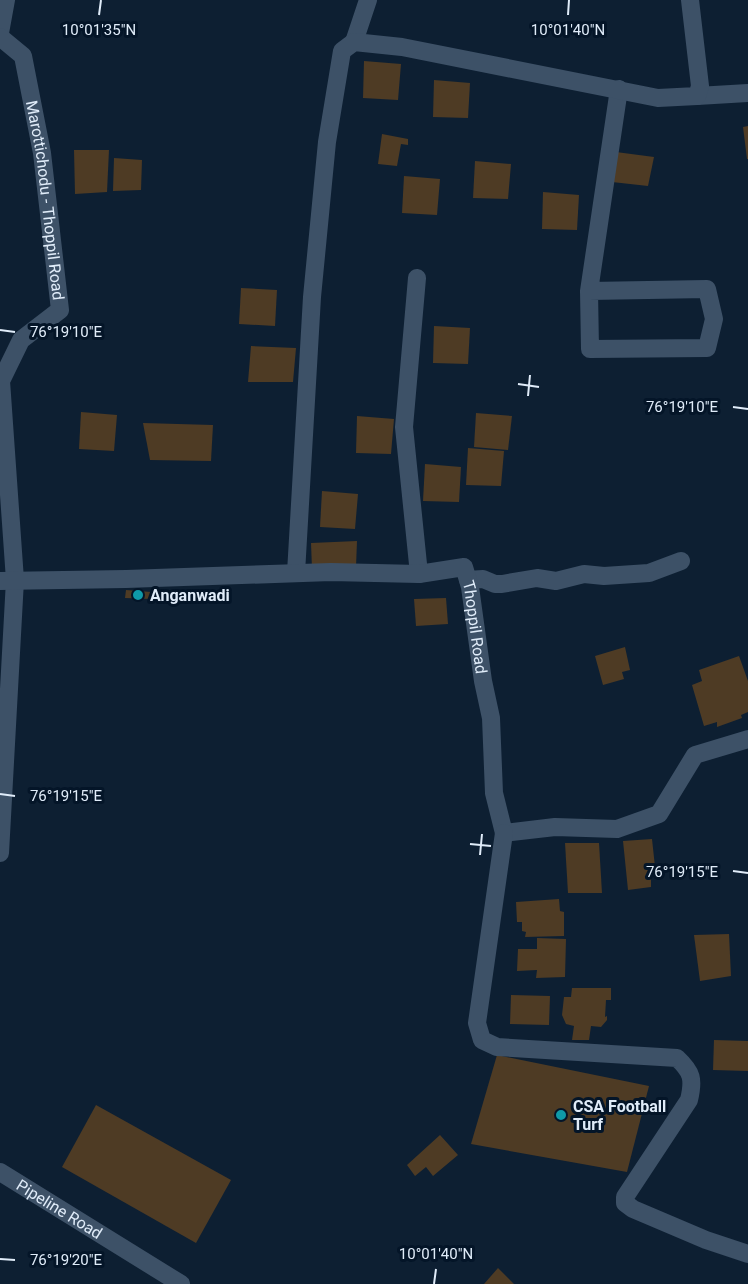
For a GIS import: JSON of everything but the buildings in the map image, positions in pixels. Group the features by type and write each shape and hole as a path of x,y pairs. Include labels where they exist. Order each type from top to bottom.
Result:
{"street":[{"name":"Marottichodu - Thoppil Road","path":"0,853 7,580 1,381 8,350 60,310 42,153 23,56 0,35 6,0"},
{"path":"296,573 312,297 327,142 342,51 354,42 368,0"},
{"path":"690,0 700,86 697,96"},
{"path":"354,42 402,46 658,98 748,93"},
{"path":"589,291 707,290 714,319 707,348 590,349 589,291 619,89"},
{"path":"417,278 404,427 419,574"},
{"path":"468,580 483,579 495,584 537,578 556,581 584,574 604,576 649,573 681,561"},
{"name":"Thoppil Road","path":"7,580 126,579 331,572 419,574 464,567 491,718 494,793 504,833"},
{"path":"748,739 696,755 659,814 617,829 555,827 504,833 477,1023 482,1040 497,1047 676,1058 688,1069 692,1086 689,1100 625,1197 626,1203 633,1209 706,1240 748,1254"},
{"name":"Pipeline Road","path":"0,1172 181,1284"}],"place":[{"name":"Anganwadi","path":"138,595"},
{"name":"CSA Football Turf","path":"561,1115"}]}
